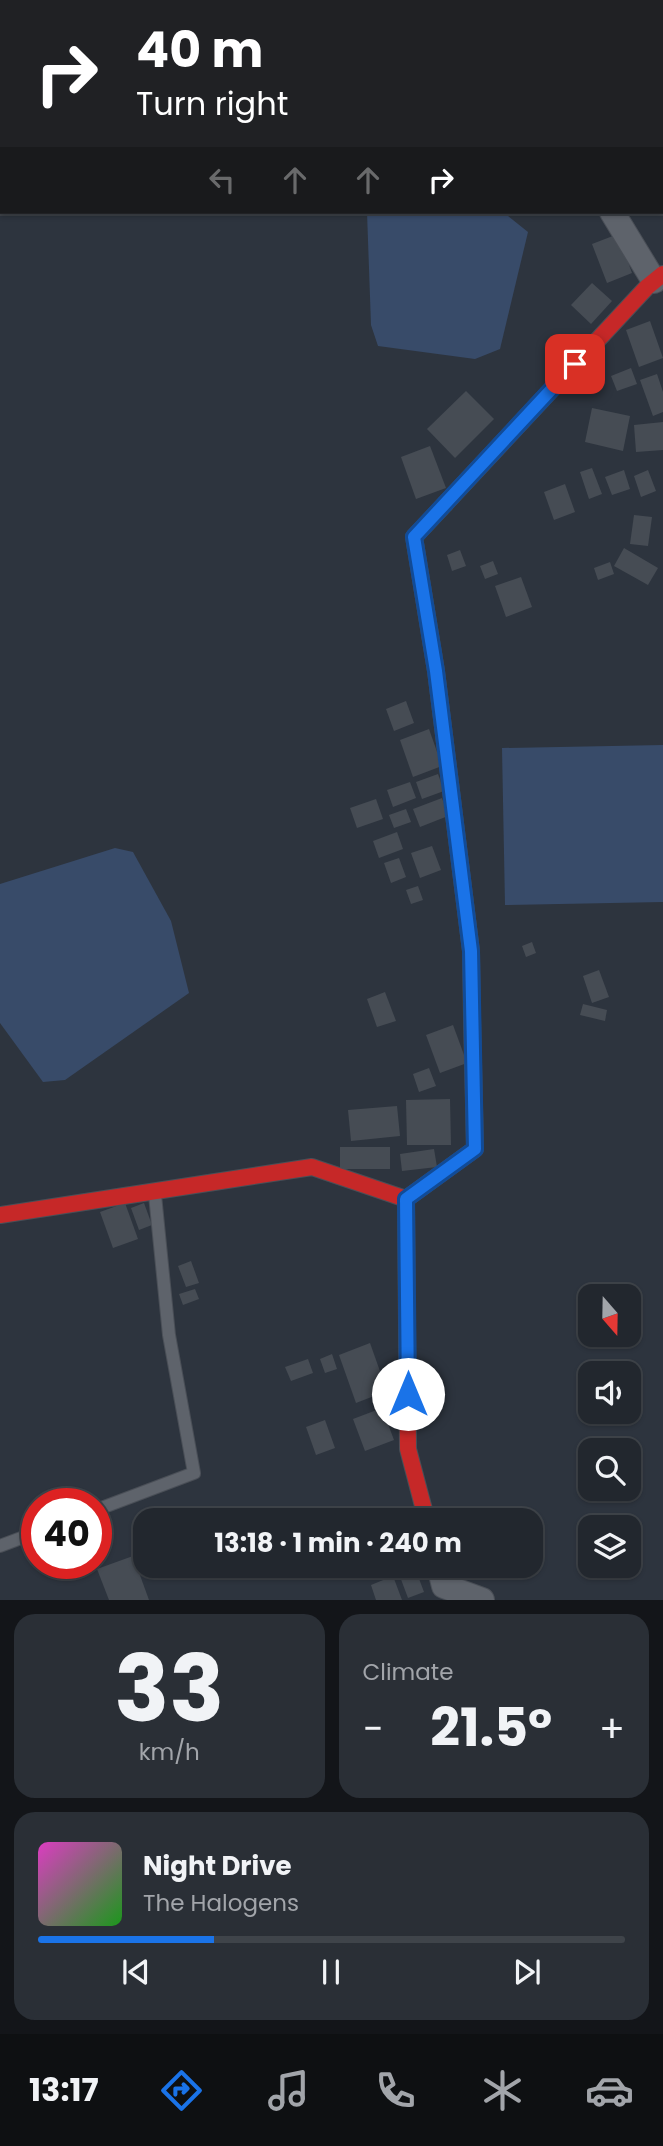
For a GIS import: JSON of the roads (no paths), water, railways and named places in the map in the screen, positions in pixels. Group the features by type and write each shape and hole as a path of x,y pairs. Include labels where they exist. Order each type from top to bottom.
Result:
{"street":[{"path":"406,1199 475,1149 471,951 436,671 414,537 657,286 613,214"},
{"path":"0,1215 312,1167 406,1199"},
{"path":"406,1199 408,1449 424,1508"},
{"path":"442,1578 444,1586 482,1600"}],"lane":[{"path":"112,1504 194,1473 169,1335 154,1191"},
{"path":"0,1546 21,1538"}],"water":[{"path":"367,214 506,214 528,232 500,349 475,359 378,346 371,325"},
{"path":"663,745 663,902 505,905 502,748"},
{"path":"115,848 133,852 171,921 189,993 65,1080 43,1082 0,1023 0,884"}]}
